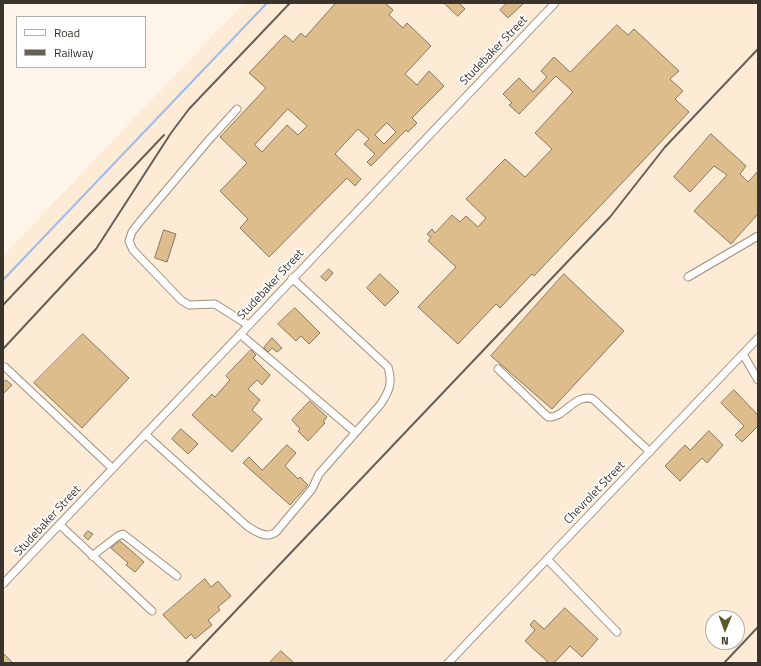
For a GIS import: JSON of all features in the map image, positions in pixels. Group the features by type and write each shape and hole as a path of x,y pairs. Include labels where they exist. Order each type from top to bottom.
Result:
{"lane":[{"name":"Studebaker Street","path":"3,584 292,278 555,3"},
{"path":"237,109 208,140 135,228 130,235 129,241 133,250 181,300 189,305 215,304 248,325"},
{"path":"688,277 758,236"},
{"path":"145,434 247,526 258,533 272,535 312,488 319,474 388,394 391,383 388,367 292,278"},
{"path":"240,334 355,432"},
{"name":"Chevrolet Street","path":"448,663 758,338"},
{"path":"743,354 758,380"},
{"path":"5,367 112,468"},
{"path":"498,369 548,417 556,416 570,405 581,399 593,399 650,452"},
{"path":"60,525 152,611"},
{"path":"92,556 118,536 123,534 177,576"},
{"path":"548,559 617,632"}],"shaded area":[{"path":"244,3 758,3 758,663 3,663 3,256"}],"building":[{"path":"336,3 385,3 393,10 389,15 403,28 407,23 431,46 405,74 417,85 429,71 444,86 412,118 417,123 408,132 406,130 371,166 367,162 375,154 364,144 369,139 358,129 335,154 361,179 355,186 347,178 269,257 240,228 248,219 220,191 247,163 220,137 266,88 249,73 285,35 293,42 301,33 305,37","holes":["288,109 307,126 298,135 287,125 262,152 255,145","387,123 396,132 384,144 375,135"]},
{"path":"444,3 459,3 465,9 458,16"},
{"path":"507,3 524,3 508,18 500,10"},
{"path":"617,25 628,35 634,29 679,71 670,79 683,91 675,99 689,112 534,276 532,274 500,308 496,304 458,344 418,307 456,267 428,241 431,237 427,234 432,229 435,233 452,215 460,222 466,216 478,227 486,218 466,199 505,159 525,177 552,149 535,133 573,92 556,76 519,114 509,105 512,103 503,94 519,78 533,92 547,77 541,71 554,57 570,72"},
{"path":"711,134 746,166 740,174 748,182 758,171 758,214 731,244 694,211 727,175 714,166 690,192 674,177"},
{"path":"164,230 176,234 167,262 155,258"},
{"path":"329,269 333,273 326,281 321,277"},
{"path":"380,274 399,292 385,306 367,288"},
{"path":"564,274 624,331 552,409 491,356"},
{"path":"295,308 320,333 309,344 301,336 296,341 278,324"},
{"path":"83,334 129,378 82,428 34,383"},
{"path":"272,338 282,348 277,352 272,348 268,352 264,348"},
{"path":"251,350 256,355 253,358 270,375 262,385 257,380 248,389 260,400 252,410 262,419 232,452 192,415 212,394 215,397 230,380 226,376"},
{"path":"6,380 12,385 3,394 3,383"},
{"path":"734,390 758,415 758,426 742,442 735,435 744,426 721,403"},
{"path":"310,401 327,417 323,422 325,423 308,441 298,431 300,429 292,420"},
{"path":"181,429 198,444 188,454 172,439"},
{"path":"709,431 723,445 707,463 702,458 680,481 665,466 685,445 690,450"},
{"path":"287,445 296,453 285,466 298,479 300,477 308,485 290,505 243,463 249,457 262,470"},
{"path":"88,531 93,534 88,540 84,536"},
{"path":"120,541 144,562 135,572 126,565 128,563 111,548"},
{"path":"205,579 211,587 218,581 231,596 218,607 220,610 208,620 212,625 195,639 191,634 186,639 163,615"},
{"path":"565,608 598,639 582,657 570,646 554,663 549,663 525,641 535,630 530,625 534,620 544,629"},
{"path":"281,651 294,663 269,663"},
{"path":"3,653 13,663 3,663"}],"waterway":[{"path":"3,280 267,3"}],"railway":[{"path":"3,349 96,249 171,133 189,109 290,3"},
{"path":"186,663 610,217 665,147 758,49"},
{"path":"3,305 164,135"},
{"path":"724,663 758,627"}]}
